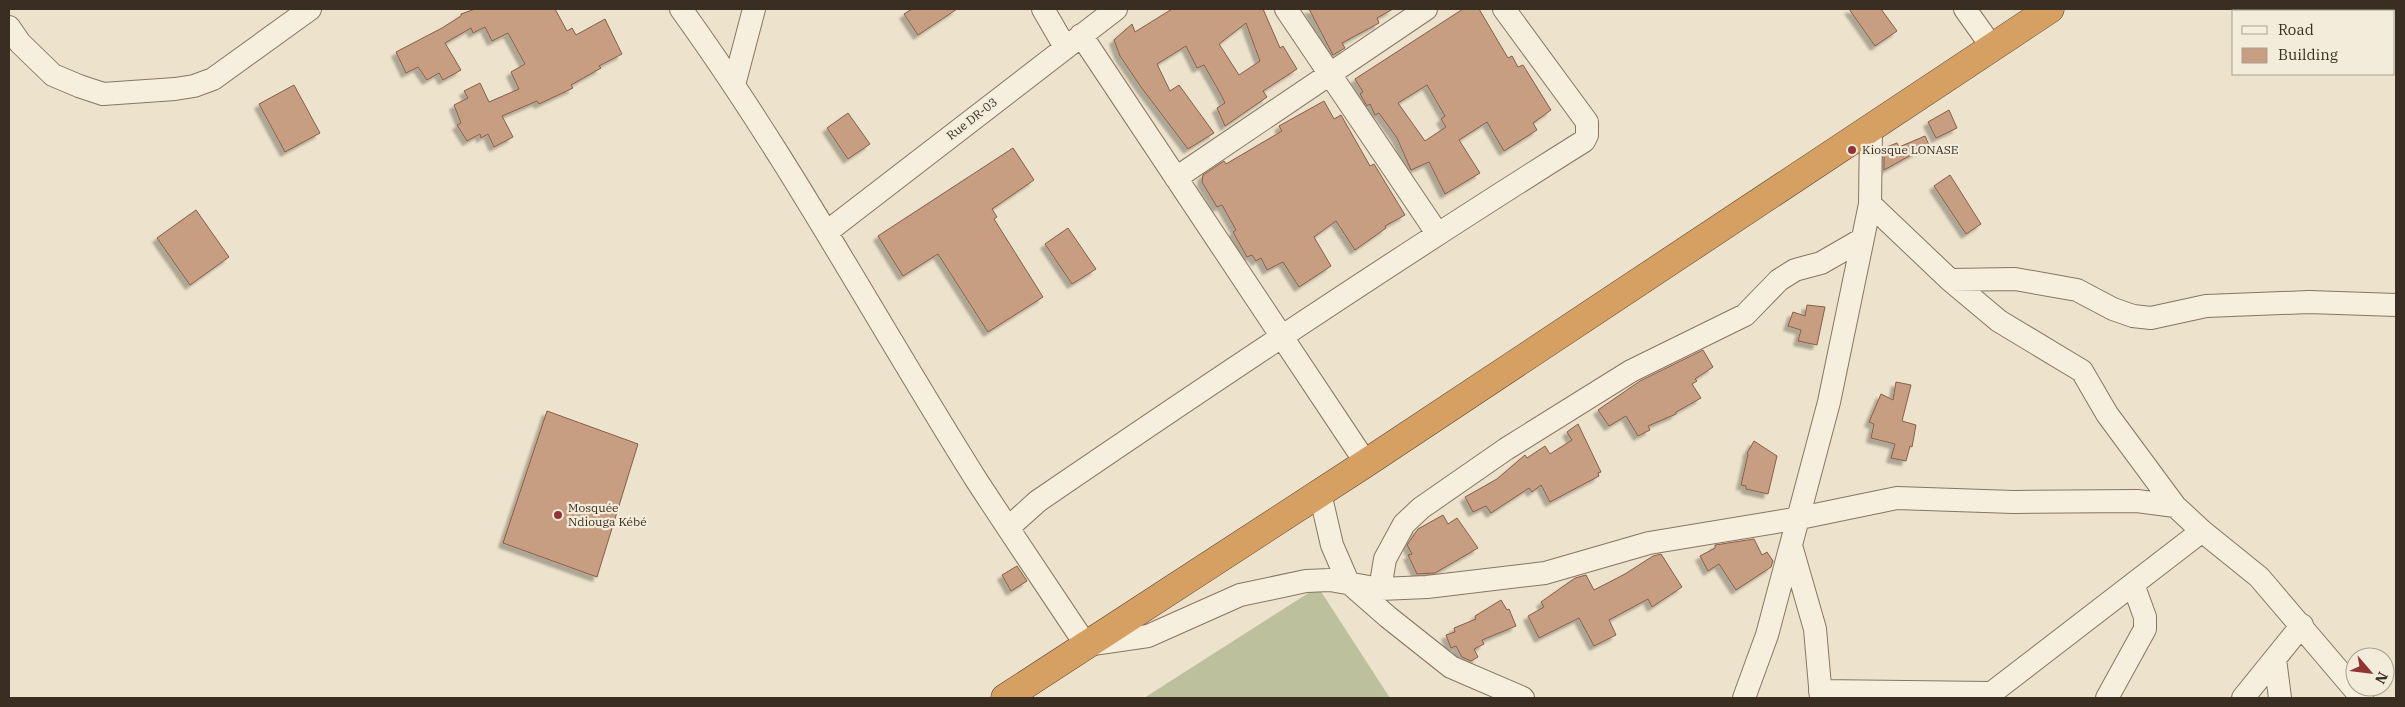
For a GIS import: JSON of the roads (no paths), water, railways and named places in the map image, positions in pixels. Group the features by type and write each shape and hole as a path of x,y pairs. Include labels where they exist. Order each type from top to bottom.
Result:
{"highway":[{"path":"1005,698 1366,463 2050,9"}],"street":[{"path":"12,38 53,75 103,94 175,89 194,86 213,79 310,9"},
{"path":"681,9 734,85 828,231 977,480 1086,645 1148,636 1240,595 1306,581 1348,582 1380,589 1427,587 1545,572 1649,543 1800,518 1897,498 2013,502 2137,502 2175,506"},
{"path":"734,85 754,9"},
{"path":"1043,9 1073,41 1176,178 1366,463"},
{"name":"Rue DR-03","path":"828,231 1116,9"},
{"path":"1286,9 1436,233"},
{"path":"1176,178 1426,9"},
{"path":"1008,528 1038,501 1281,336 1436,233 1584,141 1587,134 1587,122 1504,9"},
{"path":"1965,9 1992,47"},
{"path":"1744,698 1767,635 1792,549 1829,402 1861,240 1870,204 1871,127"},
{"path":"1870,204 1950,280 1999,321 2082,371 2108,414 2175,506 2202,531 2259,577 2302,625 2362,698"},
{"path":"1380,589 1386,559 1404,524 1420,508 1506,449 1631,370 1745,315 1779,280 1794,270 1821,263 1861,240"},
{"path":"1950,280 2015,279 2077,290 2113,309 2133,316 2151,318 2206,306 2309,302 2396,305"},
{"path":"1320,493 1332,546 1348,582 1388,618 1451,667 1523,698"},
{"path":"1792,549 1815,629 1820,695 1988,696 2202,531"},
{"path":"2107,698 2144,629 2145,617 2133,584"},
{"path":"2244,698 2302,625"},
{"path":"2274,659 2280,698"}],"place":[{"name":"Kiosque LONASE","path":"1852,150"},
{"name":"Mosquée Ndiouga Kébé","path":"558,515"}]}
